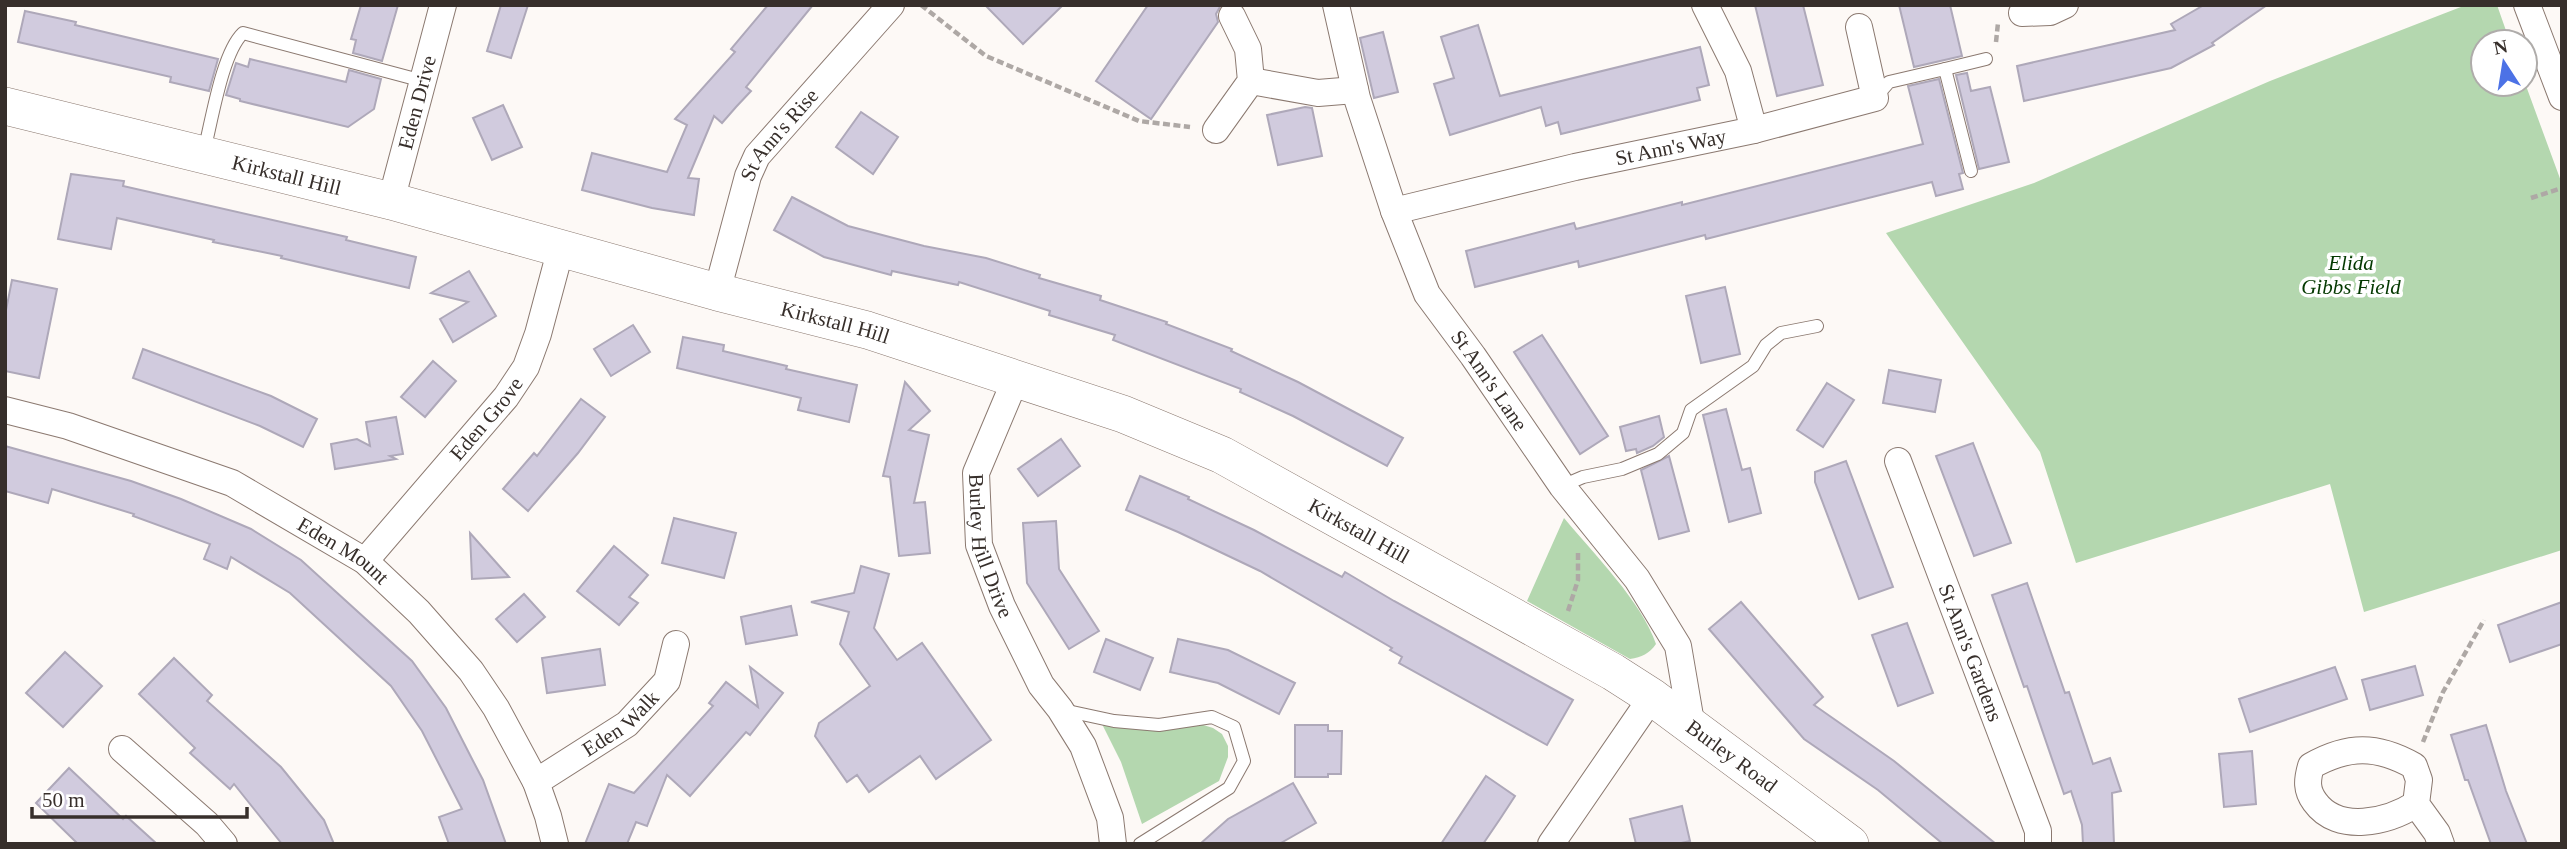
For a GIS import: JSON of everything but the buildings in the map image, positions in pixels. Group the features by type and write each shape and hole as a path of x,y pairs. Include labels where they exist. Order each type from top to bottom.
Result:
{"street":[{"name":"Eden Drive","path":"391,201 443,5"},
{"name":"St Ann's Rise","path":"718,292 748,176 757,156 891,5"},
{"name":"St Ann's Lane","path":"1336,5 1355,90 1394,211 1427,294 1562,486 1637,579 1678,646 1692,728"},
{"path":"1705,5 1738,71 1754,130"},
{"path":"2022,13 2050,12 2065,5"},
{"path":"2527,5 2562,97"},
{"path":"1216,130 1251,80 1248,48 1232,16"},
{"path":"1859,27 1875,98"},
{"path":"1251,80 1318,93 1355,90"},
{"name":"St Ann's Way","path":"1394,211 1575,167 1754,130 1875,98"},
{"name":"Kirkstall Hill","path":"5,106 391,201 718,292 867,330 1123,414 1222,455 1613,672"},
{"name":"Eden Grove","path":"365,561 506,397 526,367 538,334 561,248"},
{"name":"Burley Hill Drive","path":"1016,377 976,473 979,545 1002,606 1041,685 1083,746 1110,818 1113,844"},
{"name":"Eden Mount","path":"5,410 68,426 232,482 365,561 419,612 471,671 496,708 536,782 555,844"},
{"name":"St Ann's Gardens","path":"1898,461 2038,831 2038,844"},
{"name":"Eden Walk","path":"536,782 627,724 667,681 676,644"},
{"name":"Burley Road","path":"1613,672 1652,697 1850,844"},
{"path":"1551,844 1652,697"},
{"path":"122,749 207,824 224,844"},
{"path":"2416,804 2400,814 2367,821 2334,818 2320,810 2310,796 2307,780 2311,766 2326,758 2363,749 2388,753 2414,766 2419,780 2416,804 2437,833 2441,844"}],"lane":[{"path":"203,154 226,63 234,41 243,33 423,80"},
{"path":"1875,98 1889,82 1986,59"},
{"path":"1945,69 1971,172"},
{"path":"1562,486 1583,477 1622,469 1658,454 1684,433 1691,411 1753,366 1773,339 1781,333 1816,326"},
{"path":"1060,709 1114,720 1159,725 1212,717 1234,727 1244,761 1228,788 1140,844"}],"path":[{"path":"921,5 986,56 1089,101 1139,121 1216,130"},
{"path":"2531,198 2562,188"},
{"path":"1555,640 1573,600 1578,580 1576,532 1589,518"},
{"path":"2414,766 2442,692 2484,620"}],"green space":[{"name":"Elida Gibbs Field","path":"2466,5 2497,5 2505,28 2469,28 2469,98 2530,98 2562,184 2562,550 2364,612 2330,484 2076,563 2040,452 1886,233 2034,183 2270,81"},
{"path":"1564,518 1616,578 1640,612 1656,644 1645,654 1630,659 1527,601"},
{"path":"1102,724 1200,724 1222,734 1228,746 1228,757 1219,781 1142,824 1121,762"}]}
